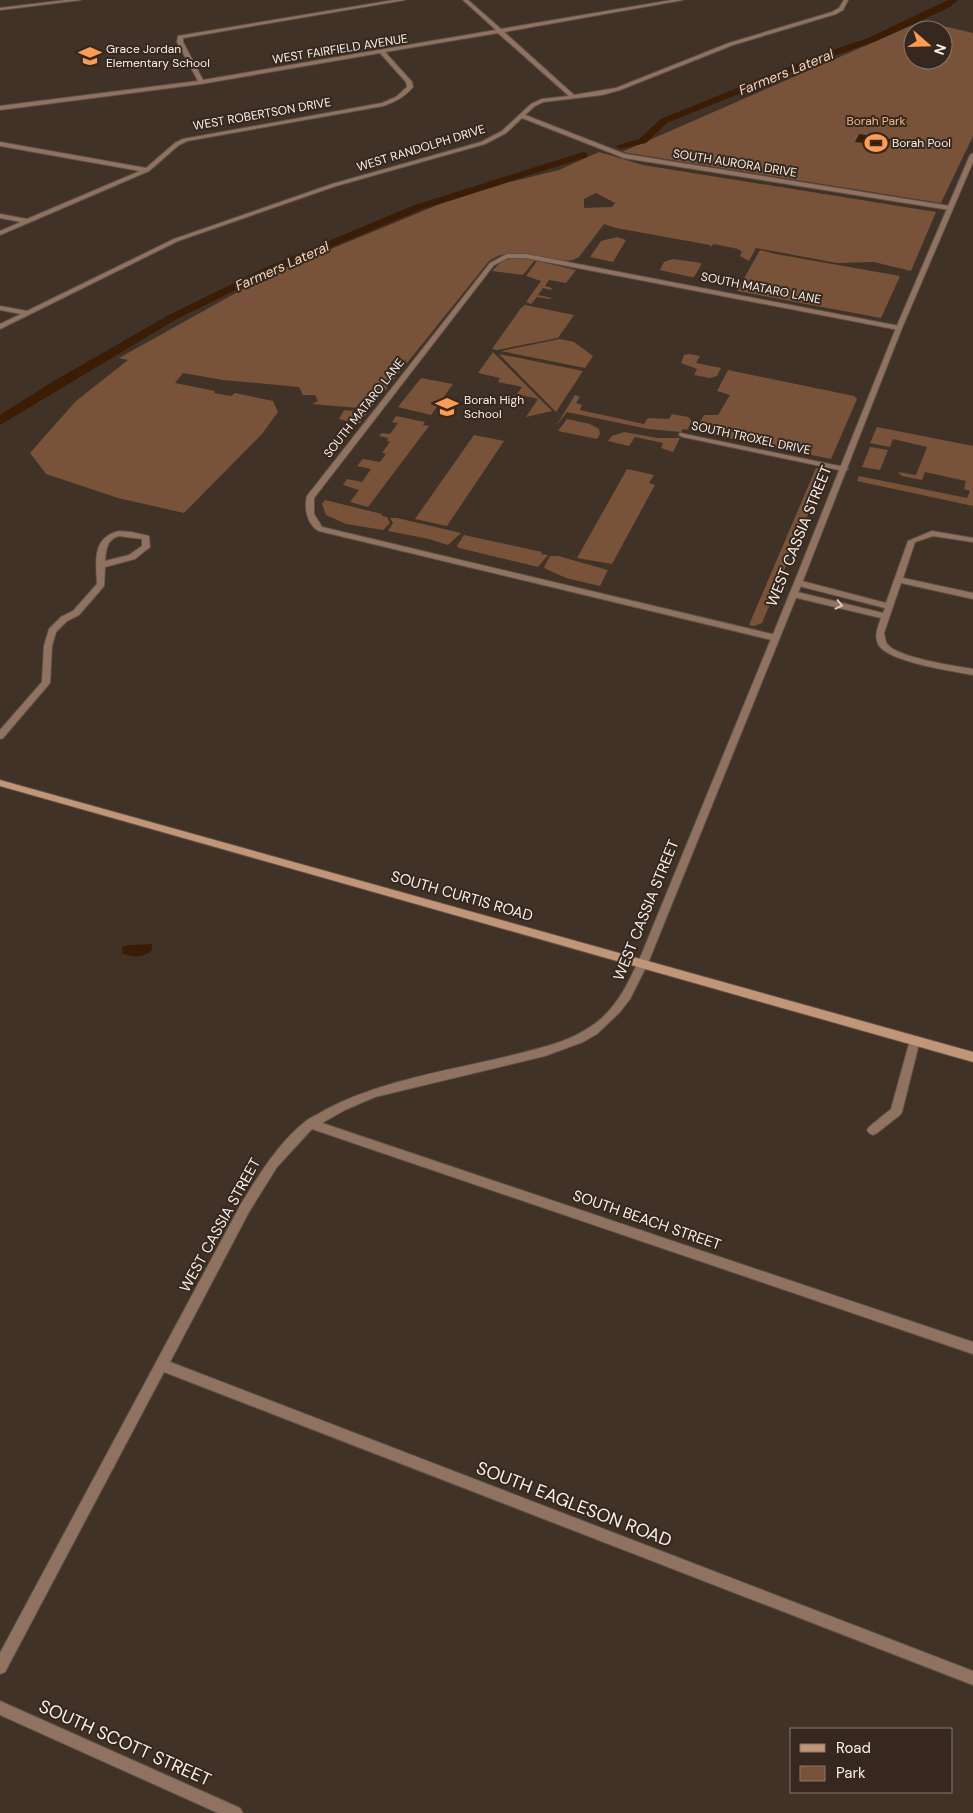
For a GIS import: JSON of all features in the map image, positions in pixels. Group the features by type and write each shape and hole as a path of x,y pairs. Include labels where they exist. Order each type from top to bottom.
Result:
{"main road":[{"name":"SOUTH CURTIS ROAD","path":"0,783 973,1057"}],"street":[{"path":"0,9 79,0"},
{"path":"201,82 180,42 180,37 403,0"},
{"path":"465,0 572,96"},
{"name":"WEST FAIRFIELD AVENUE","path":"0,108 201,82 681,0"},
{"name":"WEST RANDOLPH DRIVE","path":"0,327 176,240 334,185 483,143 504,132 533,105 542,101 618,89 731,44 834,13 841,9 846,0"},
{"name":"WEST ROBERTSON DRIVE","path":"0,233 147,170 177,144 185,140 383,104 396,99 406,93 410,87 409,82 382,52"},
{"name":"SOUTH AURORA DRIVE","path":"522,116 624,156 950,208"},
{"path":"0,144 147,170"},
{"name":"WEST CASSIA STREET","path":"0,1667 245,1208 273,1163 310,1124 372,1093 545,1052 567,1046 590,1035 616,1012 632,990 794,594 899,328 973,156"},
{"path":"0,216 27,221"},
{"name":"SOUTH MATARO LANE","path":"776,638 319,529 310,514 310,498 492,264 507,256 526,256 899,328"},
{"path":"0,308 27,313"},
{"name":"SOUTH TROXEL DRIVE","path":"684,435 844,468"},
{"path":"0,736 46,683 48,646 52,631 64,619 76,613 101,584 101,565 101,550 106,539 117,533 128,532 146,538 146,547 132,557 101,565"},
{"path":"973,540 942,534 917,537 912,541 880,633 886,648 902,656 973,672"},
{"path":"899,580 973,596"},
{"path":"798,584 888,606"},
{"path":"794,594 885,616"},
{"path":"873,1130 896,1112 914,1040"},
{"name":"SOUTH BEACH STREET","path":"310,1124 973,1348"},
{"name":"SOUTH EAGLESON ROAD","path":"162,1365 973,1678"},
{"name":"SOUTH SCOTT STREET","path":"0,1708 235,1813"}],"green space":[{"name":"Borah Park","path":"953,28 973,33 973,136 941,203 622,152 903,29 903,70 953,70"},
{"path":"599,152 643,165 936,212 911,271 874,262 837,263 756,248 749,261 740,256 742,252 738,249 714,244 710,247 710,245 616,228 604,224 579,257 573,260 551,259 520,253 509,253 499,256 489,261 370,409 312,404 318,401 315,395 303,395 299,387 223,380 183,373 175,383 215,391 214,393 231,396 235,393 273,401 278,412 262,434 184,513 118,498 46,474 30,453 76,401 128,360 119,358 268,275 440,204 506,183 559,170","holes":["596,193 615,203 612,207 584,208 584,199"]},
{"path":"617,237 626,240 613,262 590,257 601,241"},
{"path":"760,250 900,276 881,318 737,291"},
{"path":"520,258 535,260 523,275 492,271 503,260"},
{"path":"673,259 701,263 701,265 694,277 660,270 664,262"},
{"path":"537,261 576,270 566,283 549,280 545,286 552,288 551,290 543,288 538,295 552,298 537,297 531,304 526,302 541,281 526,276"},
{"path":"525,305 574,315 558,338 497,350 492,349 521,308"},
{"path":"560,339 574,342 593,356 585,368 501,351"},
{"path":"493,352 552,411 526,417 538,399 517,394 522,387 498,382 500,378 478,373"},
{"path":"499,354 583,371 556,412"},
{"path":"684,355 700,356 696,363 721,368 717,376 710,378 694,375 697,369 681,363"},
{"path":"728,370 854,396 857,399 831,459 704,433 707,426 699,424 704,415 718,415 730,395 717,391"},
{"path":"421,378 453,384 431,415 398,407"},
{"path":"575,395 580,397 576,403 582,405 580,410 644,424 648,418 669,419 672,414 688,417 692,421 687,430 683,429 681,432 648,429 567,412 556,426"},
{"path":"344,410 368,412 359,424 339,419"},
{"path":"396,416 425,422 423,425 429,426 368,507 350,502 359,490 343,485 347,479 362,482 371,469 357,466 363,459 380,462 386,454 382,453 390,442 387,441 388,438 379,436 382,433 390,434 398,423 392,422"},
{"path":"567,419 590,424 599,429 600,434 597,439 558,431"},
{"path":"877,427 973,446 973,506 857,481 859,476 967,498 970,491 964,489 966,481 925,472 922,480 902,476 898,472 916,475 927,447 893,439 890,447 870,443"},
{"path":"624,432 658,438 680,438 673,452 661,448 663,443 635,437 629,446 608,441 612,436"},
{"path":"474,435 504,441 447,526 415,519"},
{"path":"870,447 888,450 880,470 862,467"},
{"path":"816,468 821,469 825,475 803,526 800,528 762,623 754,626 749,625"},
{"path":"627,469 654,475 649,483 655,485 612,564 577,558"},
{"path":"325,500 382,514 382,516 387,517 390,523 383,530 346,524 326,515 322,504"},
{"path":"390,518 461,533 448,545 429,539 388,531 393,523"},
{"path":"464,535 542,552 541,554 548,555 538,567 459,548 457,546"},
{"path":"550,556 558,556 608,570 600,586 566,578 544,567"}],"shaded area":[{"name":"Borah Pool","path":"859,134 891,139 885,152 867,151 872,144 855,142"},
{"path":"152,944 152,950 146,955 134,956 122,953 122,947 128,945"}],"waterway":[{"name":"Farmers Lateral","path":"620,146 642,141 664,121 821,57 871,40 954,0"},
{"name":"Farmers Lateral","path":"0,421 56,385 171,318 264,272 416,208 583,155"}],"place":[{"name":"Grace Jordan Elementary School","path":"90,56"},
{"name":"Borah Pool","path":"876,143"},
{"name":"Borah High School","path":"447,407"}]}
